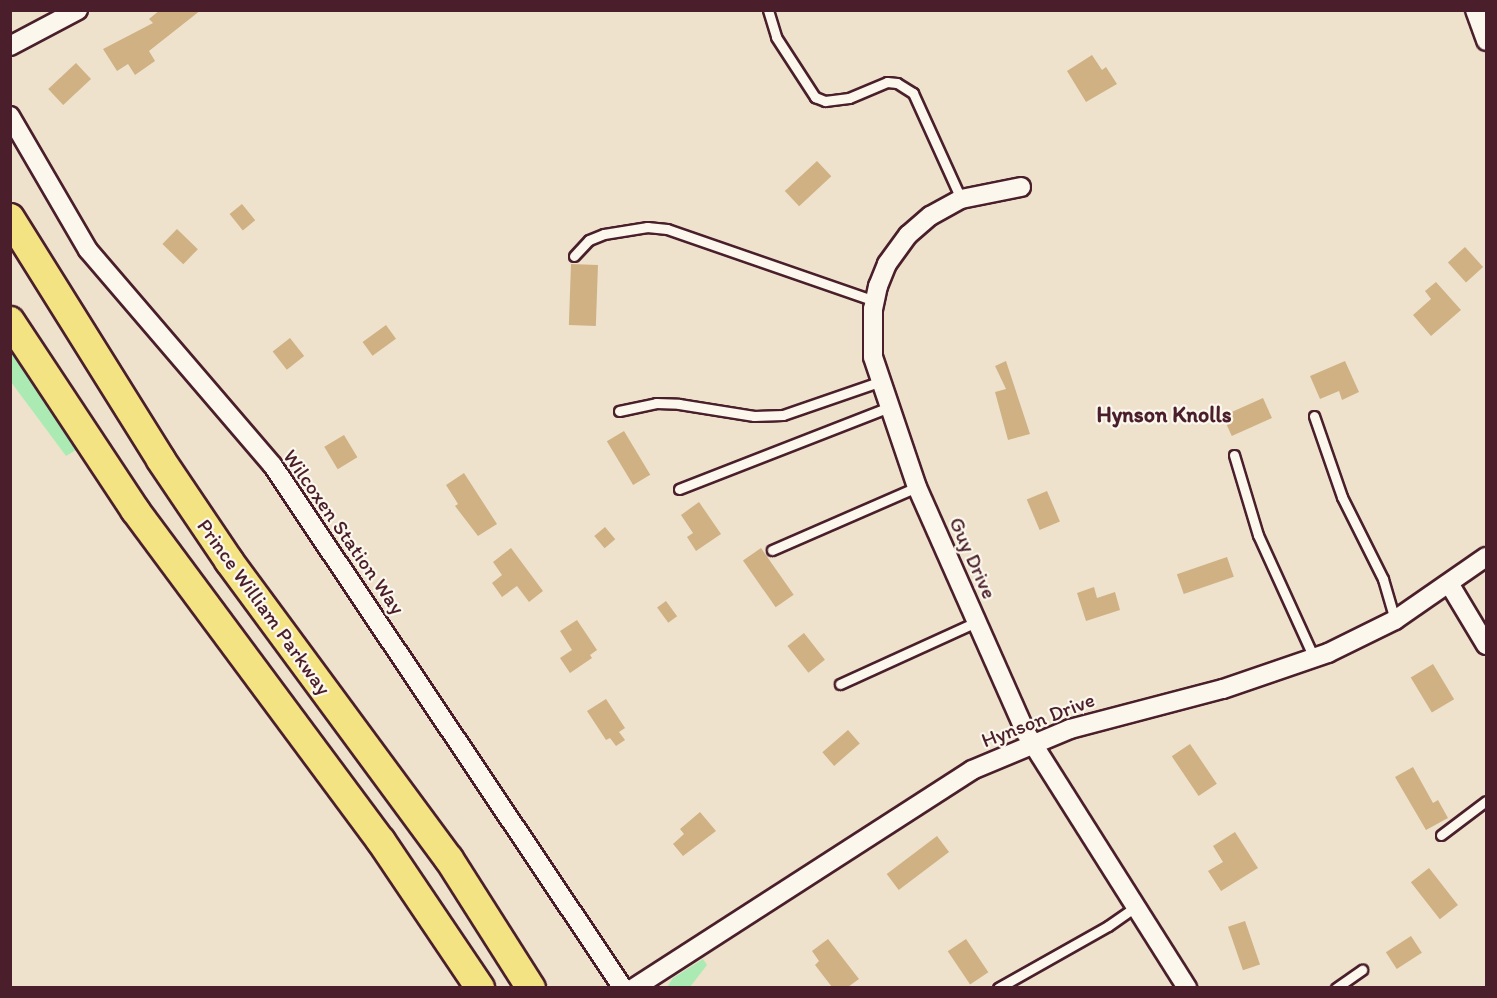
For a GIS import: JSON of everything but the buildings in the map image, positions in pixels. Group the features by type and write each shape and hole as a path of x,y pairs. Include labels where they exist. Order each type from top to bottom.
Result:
{"highway":[{"name":"Prince William Parkway","path":"10,218 204,524 449,859 531,987"},
{"path":"10,321 148,529 381,841 480,987"}],"street":[{"path":"10,46 78,10"},
{"path":"1475,10 1486,41"},
{"name":"Wilcoxen Station Way","path":"10,116 88,250 273,466 623,987"},
{"name":"Guy Drive","path":"1021,186 961,199 925,220 908,235 887,264 875,301 872,333 879,382 917,488 1031,743 1187,987"},
{"name":"Hynson Drive","path":"634,987 930,795 1031,743 1098,720 1223,689 1314,658 1395,620 1450,585 1486,557"},
{"path":"1450,585 1486,645"}],"lane":[{"path":"768,10 776,37 815,97 825,101 849,98 887,82 906,87 913,93 961,199"},
{"path":"574,256 590,240 604,234 631,228 667,229 875,301"},
{"path":"619,411 656,403 679,404 754,416 783,415 879,382"},
{"path":"679,489 887,408"},
{"path":"1314,417 1342,497 1383,579 1395,620"},
{"path":"1234,455 1258,535 1314,658"},
{"path":"772,550 917,488"},
{"path":"840,684 976,622"},
{"path":"1441,835 1486,801"},
{"path":"998,987 1108,926 1135,907"},
{"path":"1336,987 1362,970"}],"green space":[{"path":"11,344 76,450 66,456 11,382"},
{"path":"703,959 707,965 690,987 667,987 673,978"}],"district":[{"name":"Hynson Knolls","path":"1164,415"}]}
